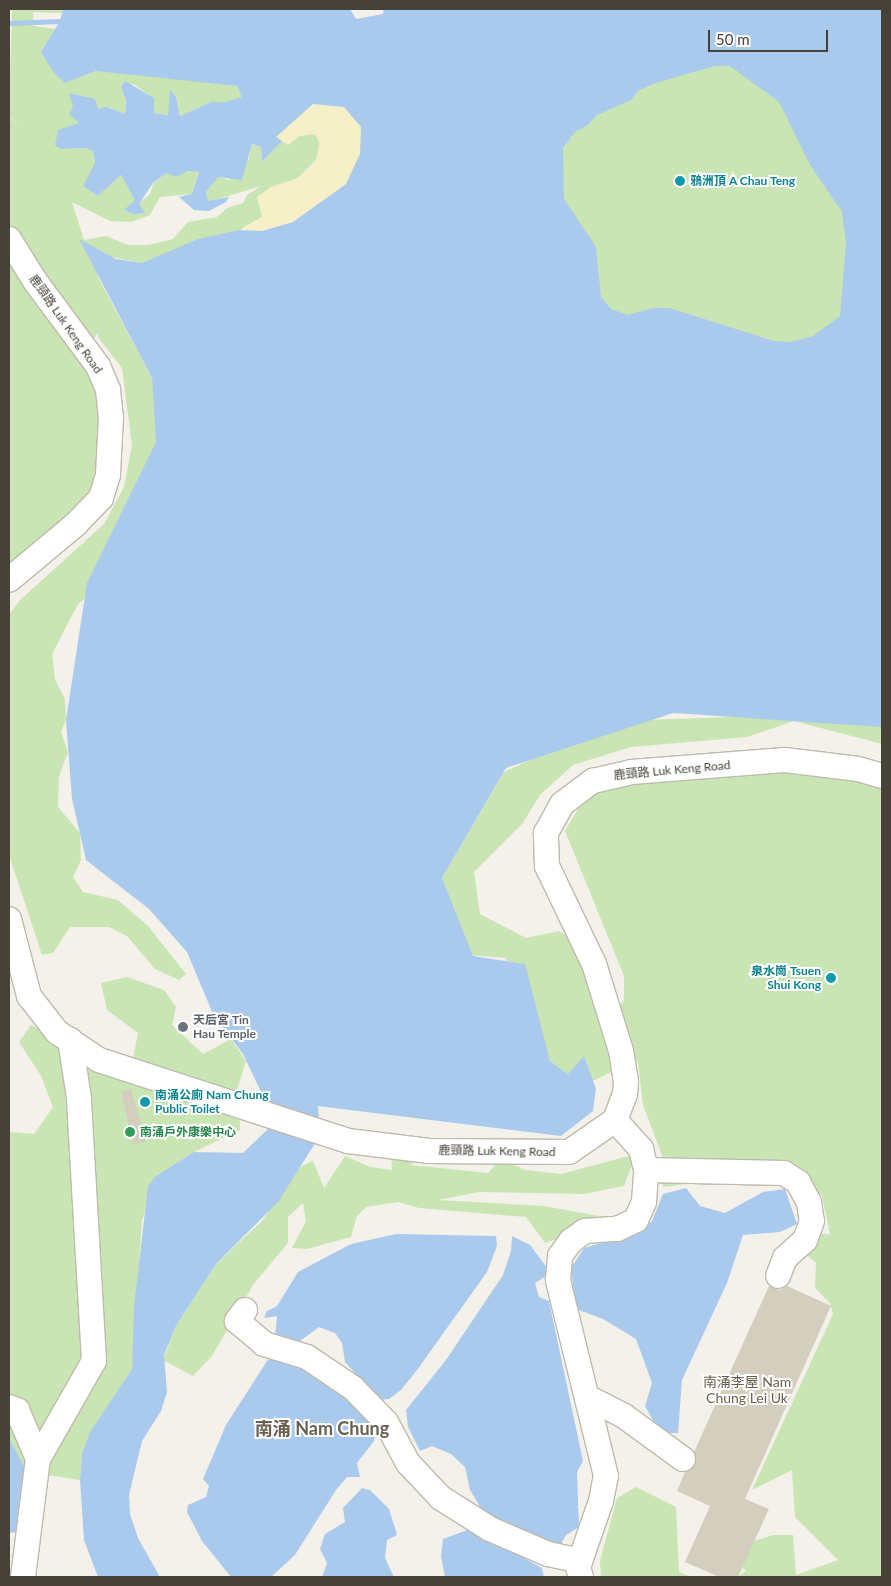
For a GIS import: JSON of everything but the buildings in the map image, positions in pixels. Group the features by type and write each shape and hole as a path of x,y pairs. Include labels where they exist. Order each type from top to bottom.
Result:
{"street":[{"name":"鹿頸路 Luk Keng Road","path":"9,238 35,281 98,366 108,390 112,416 108,475 101,498 76,524 9,580"},
{"name":"鹿頸路 Luk Keng Road","path":"9,919 29,996 57,1032 99,1060 348,1141 429,1151 569,1152 615,1120 625,1094 621,1051 594,964 549,873 545,857 548,826 562,804 593,781 630,772 785,760 858,769 882,776"},
{"path":"23,1577 38,1459 94,1361 79,1098 70,1040"},
{"path":"244,1310 237,1321 264,1344 307,1357 353,1388 386,1422 408,1463 441,1498 490,1529 581,1569 601,1501 606,1476 590,1398 558,1280 560,1256 571,1240 585,1231 617,1229 636,1220 644,1202 646,1170 641,1149 615,1120"},
{"path":"646,1170 784,1173 798,1182 809,1203 812,1220 805,1240 785,1258 778,1276"},
{"path":"590,1398 624,1416 683,1459"},
{"path":"9,1407 17,1410 38,1459"}],"green space":[{"path":"12,9 63,9 62,13 33,12 34,26 55,29 41,52 65,83 96,71 129,72 237,86 243,97 228,102 211,102 180,116 176,96 170,91 169,115 154,113 154,98 133,84 121,87 126,102 125,114 108,107 79,123 61,149 85,148 93,151 95,167 83,186 98,196 121,175 137,199 125,210 144,213 138,204 150,194 153,184 167,173 199,171 192,194 160,197 150,215 131,222 110,221 72,202 84,240 106,236 128,245 148,245 173,239 188,222 217,217 227,208 243,203 247,195 261,186 208,202 206,192 218,176 229,180 249,159 251,144 261,147 262,162 282,141 288,145 299,136 317,129 320,143 316,160 298,178 275,186 262,217 232,235 145,264 98,254 87,247 99,279 152,378 161,450 104,585 78,604 52,654 55,680 65,699 66,720 61,732 68,752 59,776 58,807 80,833 81,860 73,877 83,892 118,900 148,926 186,974 179,980 155,969 127,936 109,927 70,927 53,953 42,955 9,855 9,615 19,601 104,524 124,487 132,445 122,368 98,337 98,332 92,343 118,468 9,589 9,116 21,130 9,115"},
{"path":"722,49 781,95 873,243 821,361 588,311 559,203 559,159 574,115"},
{"path":"783,706 882,722 882,744 794,721 747,737 631,747 573,765 540,795 522,824 474,872 480,914 526,938 559,931 590,951 609,1019 624,1000 624,976 565,831 590,789 841,761 882,790 882,1577 736,1577 746,1571 725,1550 773,1535 793,1535 796,1575 838,1560 795,1517 792,1470 752,1490 833,1314 830,1303 815,1288 816,1263 792,1242 799,1228 830,1235 822,1196 782,1168 710,1158 688,1184 663,1187 662,1155 643,1105 638,1062 612,1043 615,1070 593,1081 584,1057 571,1076 550,1061 511,980 506,958 468,955 442,878 504,772 614,721 731,717"},
{"path":"127,977 164,990 176,1007 172,1025 203,1054 231,1039 246,1061 238,1087 240,1130 194,1152 156,1176 142,1220 132,1369 82,1454 80,1480 27,1472 9,1442 9,1132 34,1134 53,1107 41,1076 19,1042 31,1025 74,1046 132,1064 138,1033 107,1010 101,983"},
{"path":"390,1132 432,1140 411,1165 488,1173 501,1159 525,1170 561,1174 636,1154 624,1186 584,1194 480,1192 438,1200 544,1206 616,1219 545,1243 526,1217 419,1208 398,1202 366,1207 357,1216 351,1237 307,1249 292,1248 306,1221 303,1203 288,1217 288,1243 253,1285 212,1356 193,1376 163,1360 176,1326 216,1264 262,1221 300,1167 313,1161 324,1188 345,1156 370,1167 392,1170"},
{"path":"636,1487 676,1507 679,1572 691,1577 601,1577 600,1561 617,1498"}],"sand":[{"path":"313,104 343,105 360,123 365,140 360,164 346,184 293,222 256,232 242,228 262,217 257,197 271,187 298,178 315,163 320,143 315,134 299,136 288,145 275,137 292,119"}],"water":[{"path":"63,9 350,9 356,19 383,14 384,9 882,9 882,727 673,713 506,768 442,878 473,956 525,964 550,1061 568,1074 584,1056 596,1089 593,1111 561,1136 318,1106 320,1130 314,1145 278,1202 216,1264 176,1326 164,1355 167,1392 161,1411 142,1441 129,1495 130,1514 138,1538 160,1577 98,1577 84,1540 80,1480 82,1454 90,1432 132,1369 134,1306 148,1186 156,1176 194,1152 243,1153 271,1126 273,1108 262,1094 243,1054 213,1014 187,952 149,909 86,860 72,799 66,720 87,583 156,442 152,378 79,239 116,259 142,263 198,239 239,230 262,231 293,222 346,184 360,154 361,127 344,107 313,104 276,137 282,141 262,162 261,147 252,144 242,180 218,177 206,192 208,201 229,197 226,202 209,211 194,210 179,197 192,194 199,172 188,171 176,177 167,173 153,183 139,204 145,213 134,214 124,210 135,200 121,175 98,196 83,186 95,163 93,151 85,148 61,149 55,145 58,130 79,123 69,114 73,107 69,93 95,99 98,109 107,107 125,114 126,101 121,87 125,81 154,98 154,113 168,115 170,90 176,96 180,116 211,102 225,102 242,97 237,86 96,71 65,83 54,73 41,52 60,21","holes":["715,66 730,66 779,102 810,165 842,212 846,244 840,316 813,336 790,342 774,341 669,308 653,308 628,315 611,309 601,297 596,247 564,199 563,148 575,132 588,125 597,115 631,100 638,91 655,83"]},
{"path":"686,1188 700,1206 725,1213 763,1192 785,1189 797,1224 780,1232 743,1235 727,1283 682,1380 678,1433 660,1433 645,1406 652,1383 636,1339 603,1319 576,1309 571,1268 584,1248 636,1233 652,1221 663,1194"},
{"path":"396,1234 496,1236 497,1246 487,1272 417,1370 401,1390 389,1399 379,1400 345,1362 342,1343 335,1333 319,1327 296,1344 275,1338 277,1316 264,1318 267,1311 277,1306 298,1272 351,1244"},
{"path":"512,1236 530,1245 551,1273 535,1283 539,1297 549,1301 583,1461 577,1472 579,1527 566,1535 560,1546 517,1532 482,1510 470,1490 465,1467 451,1454 432,1446 420,1451 408,1427 406,1410 446,1360 503,1275 511,1251"},
{"path":"275,1357 309,1368 329,1388 349,1399 377,1429 374,1441 357,1463 360,1477 347,1477 336,1490 295,1555 271,1577 231,1577 202,1541 187,1512 188,1505 206,1497 209,1486 203,1479 226,1425 267,1361"},
{"path":"9,1438 27,1472 17,1532 9,1533"},
{"path":"362,1488 370,1490 389,1509 397,1535 387,1540 385,1558 394,1577 322,1577 327,1563 320,1549 325,1534 345,1522 343,1508"},
{"path":"470,1529 542,1568 544,1577 445,1577 441,1556 443,1539"}],"waterway":[{"path":"9,23 60,21"}],"place":[{"name":"鴉洲頂 A Chau Teng","path":"680,181"},
{"name":"泉水崗 Tsuen Shui Kong","path":"831,978"},
{"name":"天后宮 Tin Hau Temple","path":"183,1027"},
{"name":"南涌公廁 Nam Chung Public Toilet","path":"145,1102"},
{"name":"南涌戶外康樂中心","path":"130,1132"}],"district":[{"name":"南涌李屋 Nam Chung Lei Uk","path":"747,1390"},
{"name":"南涌 Nam Chung","path":"322,1428"}]}
